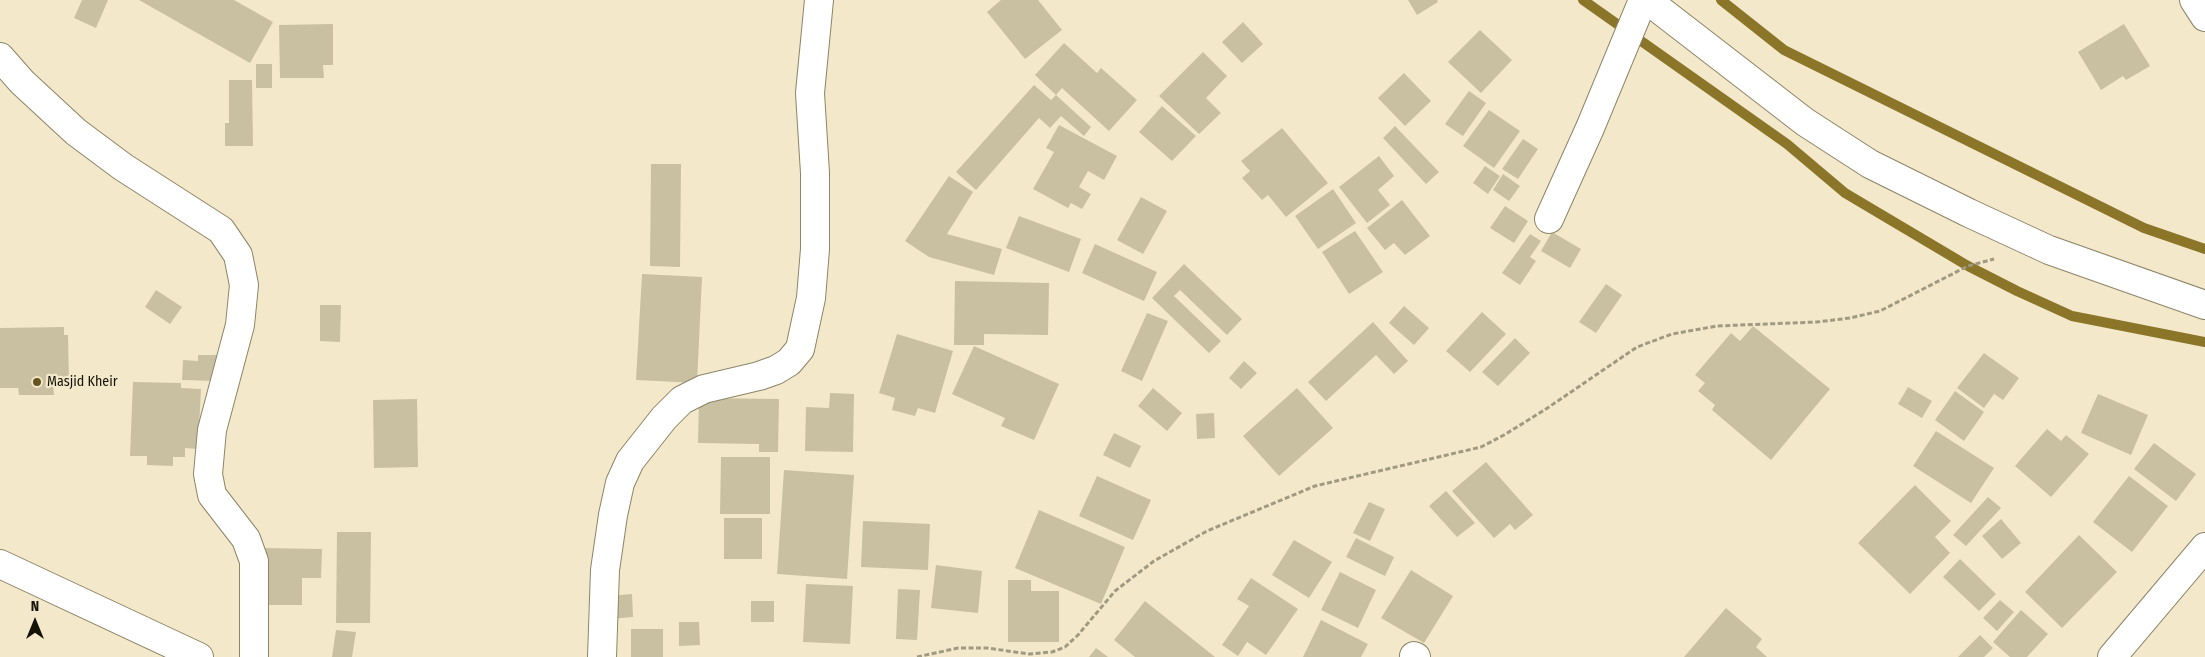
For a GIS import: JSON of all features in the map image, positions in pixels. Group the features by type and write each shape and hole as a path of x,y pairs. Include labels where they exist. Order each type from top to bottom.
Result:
{"street":[{"path":"602,657 605,570 616,499 620,483 630,461 664,418 682,400 704,389 776,370 789,362 800,350 811,298 815,249 815,174 810,93 819,0"},
{"path":"1549,219 1645,0 1797,116 1870,164 2049,250 2205,305"},
{"path":"2194,0 2205,17"},
{"path":"0,56 22,82 76,132 123,167 221,230 238,255 244,285 240,324 212,430 208,474 212,495 246,539 254,561 254,657"},
{"path":"2112,657 2205,547"},
{"path":"0,564 199,657"}],"path":[{"path":"917,657 958,648 987,648 1029,654 1052,652 1066,646 1115,592 1138,573 1154,561 1207,531 1315,486 1481,447 1546,409 1637,347 1672,334 1717,326 1817,322 1872,312 1968,266 2001,257"}],"building":[{"path":"82,0 108,0 96,28 74,18"},
{"path":"139,0 234,0 273,22 250,63"},
{"path":"1001,0 1038,0 1062,30 1025,59 987,12"},
{"path":"1408,0 1437,0 1438,2 1417,15"},
{"path":"1243,22 1263,44 1242,63 1222,42"},
{"path":"333,24 333,65 323,65 324,78 280,78 279,25"},
{"path":"2124,24 2150,66 2126,80 2123,76 2101,90 2078,52"},
{"path":"1480,30 1512,60 1481,93 1448,62"},
{"path":"1064,43 1097,73 1101,68 1137,100 1109,131 1062,88 1056,95 1035,75"},
{"path":"1203,52 1227,76 1206,98 1221,113 1199,134 1159,96"},
{"path":"256,64 272,64 272,88 256,88"},
{"path":"1404,73 1431,101 1405,126 1378,98"},
{"path":"229,80 252,80 253,146 225,146 225,123 229,123"},
{"path":"1034,85 1051,100 1056,95 1091,127 1084,136 1061,116 1050,128 1039,118 976,190 956,172"},
{"path":"1469,91 1486,103 1463,136 1445,124"},
{"path":"1162,106 1196,136 1172,161 1139,132"},
{"path":"1489,110 1520,131 1494,168 1463,146"},
{"path":"1059,125 1117,156 1104,180 1088,171 1079,187 1091,194 1082,209 1071,203 1068,208 1033,189 1054,152 1046,148"},
{"path":"1395,126 1439,172 1426,184 1383,138"},
{"path":"1282,128 1328,183 1286,217 1268,195 1262,200 1242,178 1250,171 1241,161"},
{"path":"1523,139 1538,149 1518,179 1502,169"},
{"path":"1379,156 1394,176 1378,190 1390,205 1367,223 1339,187"},
{"path":"651,164 681,164 680,267 650,266"},
{"path":"1485,166 1500,176 1488,194 1473,183"},
{"path":"1503,174 1520,186 1509,201 1493,190"},
{"path":"949,176 973,192 947,234 1002,249 994,275 929,257 905,241"},
{"path":"1333,189 1356,223 1318,249 1295,216"},
{"path":"1141,197 1167,211 1143,254 1117,240"},
{"path":"1402,200 1430,236 1405,255 1394,243 1385,250 1367,228"},
{"path":"1505,206 1528,221 1514,243 1490,228"},
{"path":"1019,216 1081,239 1069,272 1006,248"},
{"path":"1355,231 1383,272 1349,294 1322,252"},
{"path":"1552,232 1581,249 1570,268 1541,251"},
{"path":"1530,234 1541,241 1530,257 1536,261 1520,285 1502,273"},
{"path":"1095,244 1157,272 1144,301 1082,273"},
{"path":"1184,264 1242,319 1227,335 1180,290 1174,296 1221,341 1209,353 1152,298"},
{"path":"642,274 702,277 697,383 636,380"},
{"path":"955,281 1049,283 1048,335 984,334 984,345 954,345"},
{"path":"1606,284 1622,295 1596,333 1579,322"},
{"path":"156,290 182,307 170,324 145,307"},
{"path":"320,305 341,305 340,342 320,341"},
{"path":"1404,306 1429,328 1414,345 1389,323"},
{"path":"1482,312 1506,334 1470,372 1446,351"},
{"path":"1147,313 1168,321 1142,381 1121,371"},
{"path":"1373,322 1408,361 1394,374 1376,355 1326,401 1308,382"},
{"path":"1753,326 1830,389 1771,460 1712,410 1715,405 1698,391 1705,383 1695,375 1731,333 1740,341"},
{"path":"64,327 64,335 68,335 69,382 53,383 54,395 19,395 18,388 0,388 0,328"},
{"path":"897,334 953,351 935,413 918,408 915,416 892,410 895,398 879,393"},
{"path":"1515,338 1530,353 1498,386 1482,372"},
{"path":"974,346 1059,384 1034,440 1001,426 1005,418 952,394"},
{"path":"1984,353 2019,378 2003,400 1994,394 1984,408 1957,388"},
{"path":"198,355 217,355 216,381 182,380 183,360 198,361"},
{"path":"1244,361 1257,373 1241,389 1229,378"},
{"path":"133,382 181,383 181,388 201,389 198,449 185,448 185,457 173,457 173,466 147,465 147,456 130,456"},
{"path":"1908,387 1932,401 1922,418 1898,404"},
{"path":"1153,388 1182,413 1167,431 1138,406"},
{"path":"1297,388 1333,428 1279,476 1243,436"},
{"path":"1955,391 1984,412 1964,441 1935,420"},
{"path":"830,393 854,394 853,452 805,451 806,407 829,408"},
{"path":"2098,394 2148,415 2131,455 2081,433"},
{"path":"699,398 779,399 778,452 759,452 759,444 698,443"},
{"path":"417,399 418,467 374,468 373,400"},
{"path":"1214,413 1215,438 1197,439 1196,414"},
{"path":"2047,429 2061,441 2066,435 2089,454 2051,497 2015,466"},
{"path":"1936,431 1994,468 1971,503 1913,466"},
{"path":"1114,433 1141,446 1130,468 1103,455"},
{"path":"2154,443 2196,474 2176,501 2134,469"},
{"path":"721,457 770,457 770,514 720,514"},
{"path":"1486,462 1533,515 1515,530 1510,524 1494,538 1452,491"},
{"path":"784,470 854,475 847,579 777,574"},
{"path":"1097,476 1151,500 1133,540 1079,516"},
{"path":"2129,476 2168,506 2132,552 2093,522"},
{"path":"1915,485 1951,521 1935,537 1950,553 1910,594 1858,543"},
{"path":"1446,491 1475,523 1457,537 1429,506"},
{"path":"1988,497 2001,508 1966,546 1953,535"},
{"path":"1369,502 1385,509 1370,541 1353,533"},
{"path":"1039,510 1125,547 1101,604 1015,568"},
{"path":"724,518 762,518 762,559 724,559"},
{"path":"2001,519 2021,543 2002,559 1982,536"},
{"path":"863,521 930,524 928,570 861,567"},
{"path":"337,532 371,532 370,623 336,623"},
{"path":"2079,535 2117,572 2062,628 2025,592"},
{"path":"1356,538 1394,557 1385,576 1346,557"},
{"path":"1294,540 1332,562 1309,598 1272,575"},
{"path":"263,548 322,549 321,578 302,578 302,605 262,605"},
{"path":"1960,559 1996,594 1979,611 1943,577"},
{"path":"936,565 982,571 978,613 931,608"},
{"path":"1411,570 1453,596 1424,643 1381,618"},
{"path":"1340,572 1376,590 1358,628 1321,610"},
{"path":"1251,578 1298,609 1266,655 1247,642 1238,656 1222,645 1249,606 1237,599"},
{"path":"1008,580 1031,580 1031,591 1059,591 1059,642 1008,642"},
{"path":"806,584 853,586 850,644 803,642"},
{"path":"898,589 920,590 917,640 896,639"},
{"path":"632,594 633,617 610,619 609,596"},
{"path":"2000,600 2014,612 1997,631 1983,618"},
{"path":"751,601 774,601 774,622 751,622"},
{"path":"1145,601 1215,657 1135,657 1114,640"},
{"path":"1726,608 1762,639 1756,647 1767,657 1684,657"},
{"path":"2021,610 2048,634 2027,657 2010,657 1993,642"},
{"path":"1321,620 1368,644 1361,657 1303,657"},
{"path":"679,622 699,622 700,645 679,646"},
{"path":"631,629 663,629 663,657 631,657"},
{"path":"336,630 356,632 352,657 332,657"},
{"path":"1980,635 1993,648 1984,657 1958,657"},
{"path":"1096,648 1108,657 1089,657"}],"waterway":[{"path":"1583,0 1787,144 1845,193 1968,266 2072,316 2205,342"},
{"path":"1721,0 1784,50 2144,228 2205,249"}],"place":[{"name":"Masjid Kheir","path":"37,382"}]}
